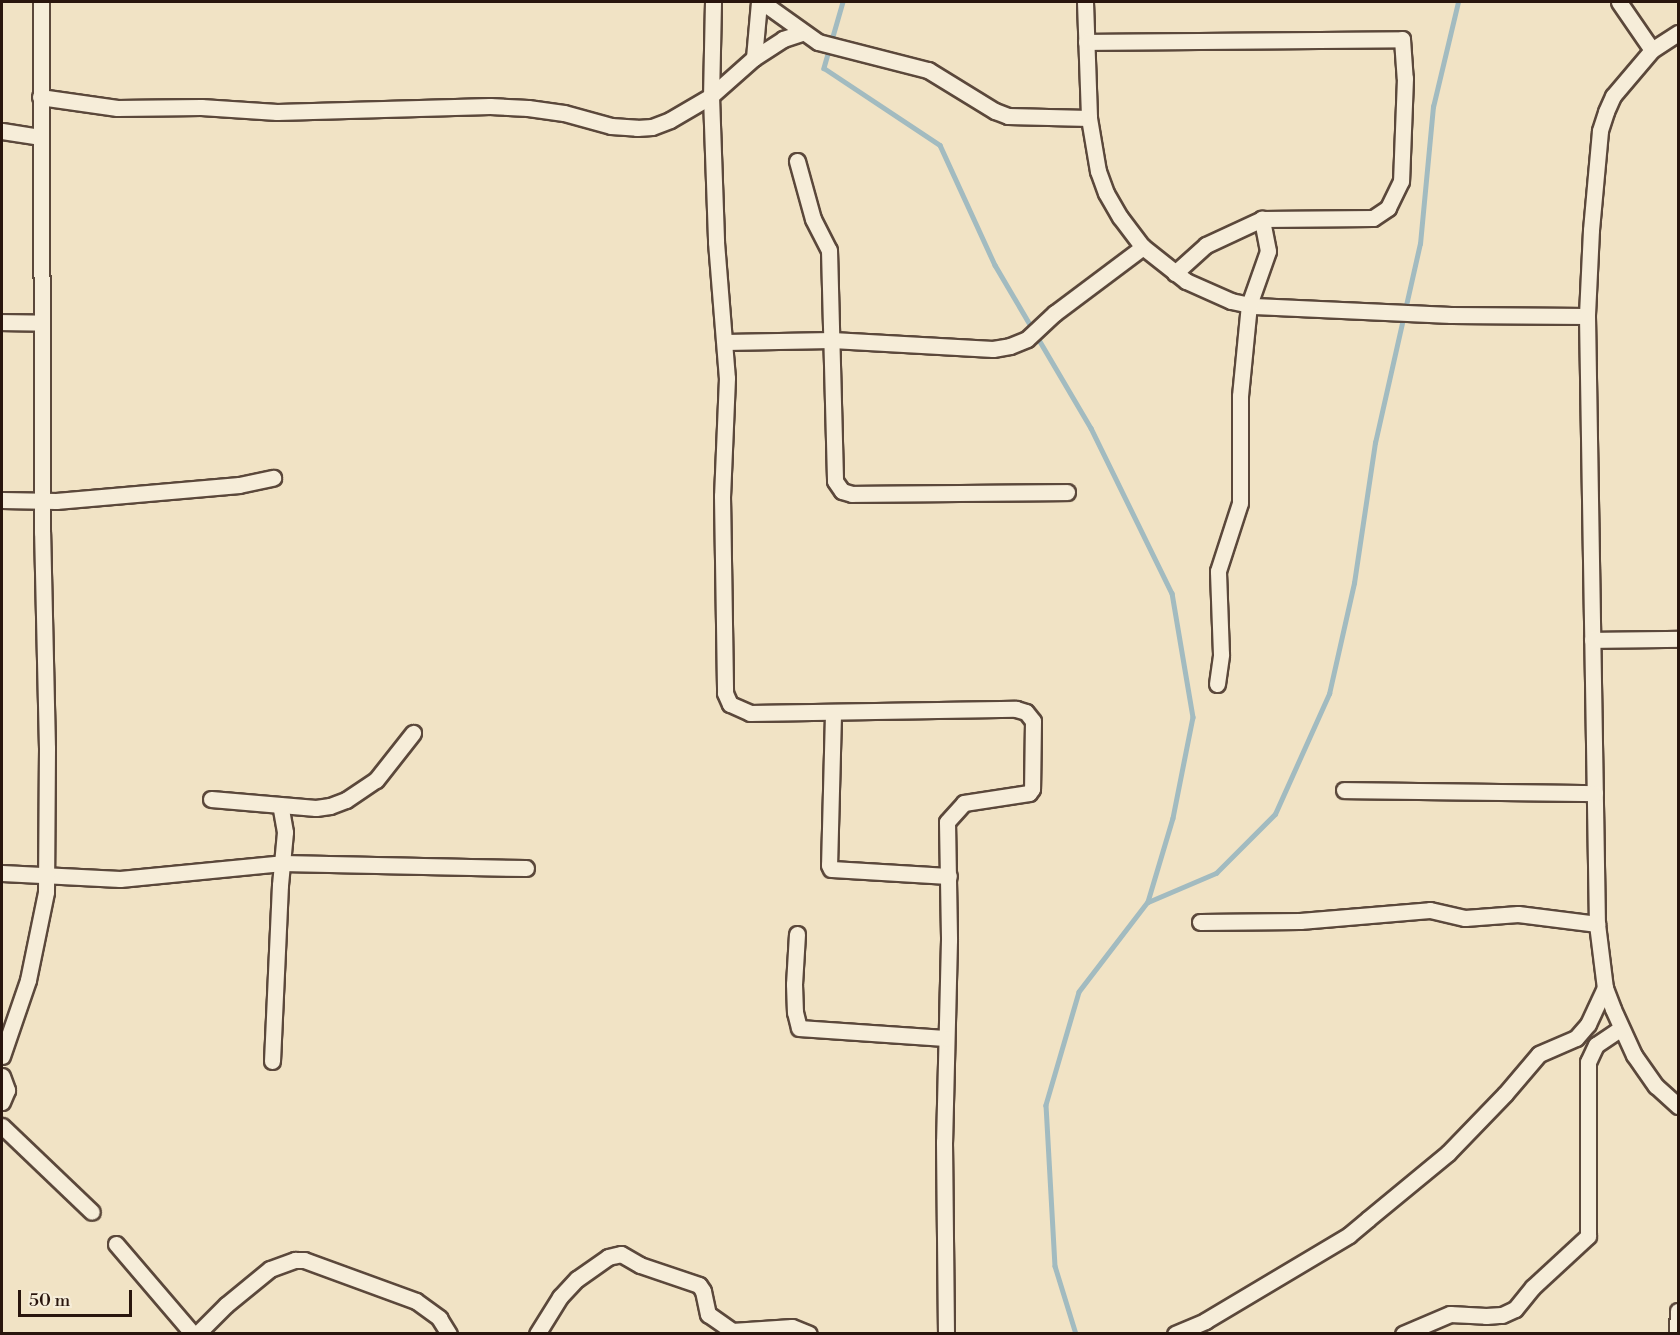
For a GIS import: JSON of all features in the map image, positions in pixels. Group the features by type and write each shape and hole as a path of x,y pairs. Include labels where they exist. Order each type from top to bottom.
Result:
{"street":[{"path":"2,1056 28,980 46,892 47,748 42,500 40,2"},
{"path":"713,2 711,96 716,242 727,378 722,496 725,693 730,704 750,713 833,714 1016,709 1026,712 1033,721 1032,789 1029,793 964,803 947,822 949,876 944,1206 946,1334"},
{"path":"754,58 761,2 802,33 830,46 928,70 995,111 1008,116 1089,118"},
{"path":"1085,2 1089,118 1093,151 1106,193 1143,247 1175,273 1210,293 1249,305 1451,315 1587,315"},
{"path":"1619,2 1652,50"},
{"path":"40,97 117,108 201,107 277,112 328,108 518,107 555,111 611,126 652,127 670,120 711,96 754,58 783,39 802,33"},
{"path":"1678,33 1652,50 1613,96 1600,131 1591,230 1587,315 1597,924 1605,988 1634,1055 1656,1086 1678,1106"},
{"path":"1086,42 1402,39 1405,78 1401,181 1388,208 1373,218 1262,219 1206,245 1175,273"},
{"path":"2,131 40,136"},
{"path":"797,160 813,219 829,250 836,481 842,491 852,494 1066,492"},
{"path":"1217,684 1221,654 1218,570 1240,503 1240,396 1249,305 1268,251 1262,219"},
{"path":"725,342 832,340 983,348 1010,346 1027,339 1055,313 1143,247"},
{"path":"2,322 41,323"},
{"path":"2,500 42,500 239,485 273,478"},
{"path":"1592,640 1678,639"},
{"path":"833,714 828,865 831,869 949,876"},
{"path":"211,799 316,808 346,800 388,768 412,733"},
{"path":"1344,790 1595,793"},
{"path":"272,1061 285,820 280,805"},
{"path":"2,873 120,879 282,863 526,868"},
{"path":"1200,922 1300,921 1430,910 1464,918 1518,914 1597,924"},
{"path":"797,934 794,984 795,1012 799,1028 945,1038"},
{"path":"1175,1334 1205,1321 1349,1234 1368,1219 1448,1153 1505,1094 1539,1054 1576,1038 1588,1024 1605,988"},
{"path":"1403,1334 1450,1314 1502,1315 1515,1309 1533,1287 1588,1236 1588,1062 1596,1045 1622,1028"},
{"path":"2,1076 7,1090 2,1102"},
{"path":"2,1126 92,1212"},
{"path":"116,1244 195,1334 270,1269 295,1260 304,1260 416,1301 439,1318 449,1334"},
{"path":"537,1334 560,1297 577,1279 608,1257 621,1254 640,1265 699,1286 703,1291 708,1314 732,1332 792,1327 809,1334"},
{"path":"544,1334 575,1292 577,1279"},
{"path":"1677,1334 1678,1311"}],"waterway":[{"path":"843,2 824,68 940,145 995,265 1091,428 1172,593 1193,717 1173,818 1148,902 1079,992 1046,1105 1055,1266 1076,1334"},
{"path":"1148,902 1216,873 1275,814 1329,694 1354,583 1375,443 1420,244 1433,107 1458,2"}]}
